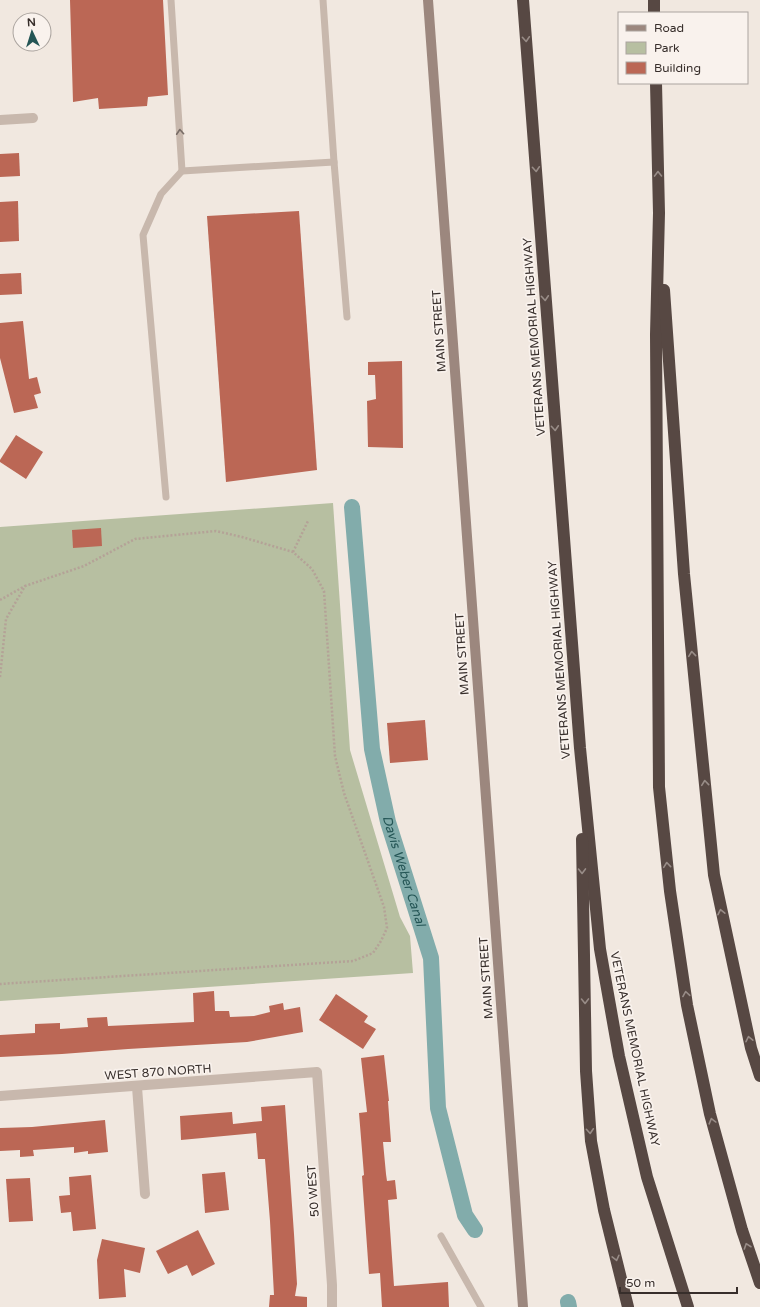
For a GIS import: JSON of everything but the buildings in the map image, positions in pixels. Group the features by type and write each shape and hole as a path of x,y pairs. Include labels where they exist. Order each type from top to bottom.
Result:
{"highway":[{"name":"VETERANS MEMORIAL HIGHWAY","path":"524,0 580,748 600,949 619,1056 647,1177 688,1307"},
{"path":"654,0 654,12"},
{"path":"656,84 659,213 684,574 714,875 751,1048 760,1076"},
{"path":"659,213 656,343 659,787 670,891 687,1005 710,1114 742,1230 760,1283"},
{"path":"580,748 586,1071 591,1141 604,1210 628,1307"}],"main road":[{"name":"MAIN STREET","path":"428,0 523,1307"}],"street":[{"path":"0,120 34,118"},
{"name":"WEST 870 NORTH","path":"0,1096 137,1087 317,1072"},
{"name":"50 WEST","path":"317,1072 332,1285 332,1307"},
{"path":"137,1087 145,1194"}],"lane":[{"path":"171,0 182,171"},
{"path":"323,0 334,162 348,316"},
{"path":"166,497 143,235 161,194 182,171 334,162"},
{"path":"441,1236 481,1307"}],"path":[{"path":"293,552 308,521"},
{"path":"0,600 25,586 84,566 135,539 216,531 293,552 312,569 324,591 335,756 344,793 384,907 387,928 373,953 353,961 0,984"},
{"path":"0,677 6,619 25,586"}],"green space":[{"path":"333,503 350,750 400,917 410,936 413,973 0,1001 0,527"}],"waterway":[{"name":"Davis Weber Canal","path":"352,507 372,749 388,822 431,958 438,1108 465,1215 475,1230"},
{"path":"568,1302 569,1307"}]}
